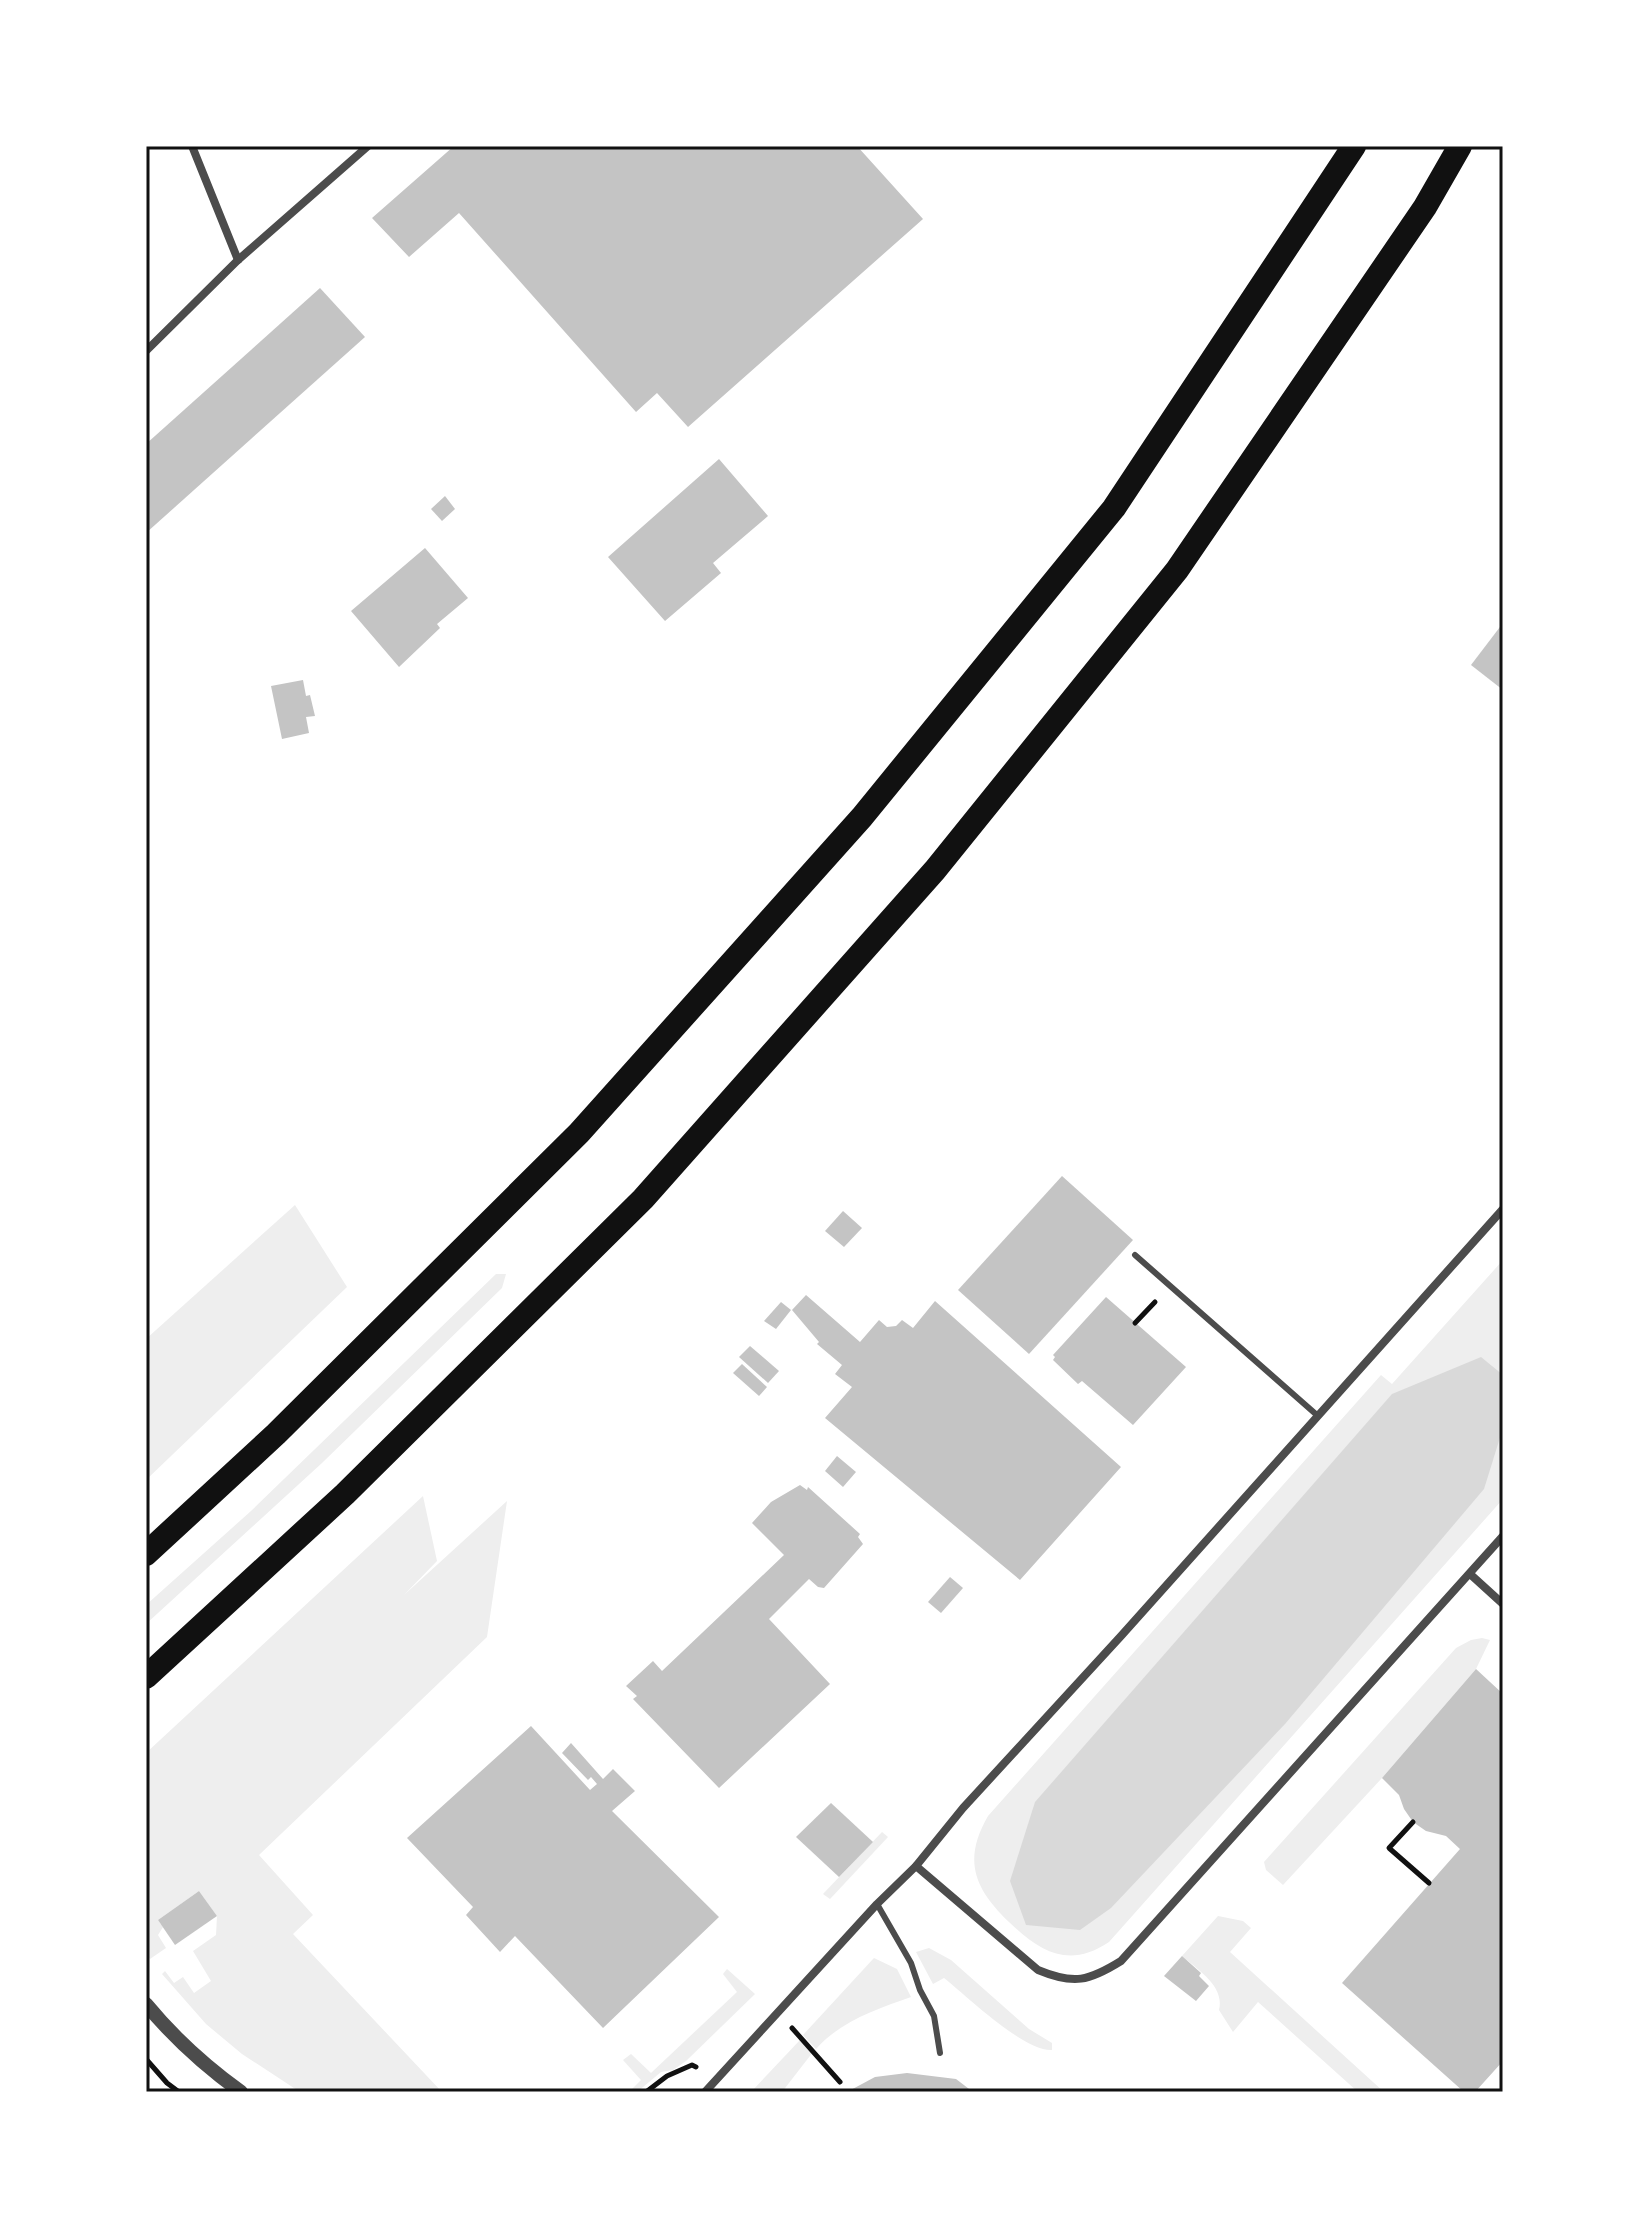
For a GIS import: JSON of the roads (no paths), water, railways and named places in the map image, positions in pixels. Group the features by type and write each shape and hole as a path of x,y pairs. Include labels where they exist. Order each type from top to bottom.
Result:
{"highway":[{"path":"146,1554 276,1434 579,1133 862,817 1114,508 1354,146"},
{"path":"146,1677 345,1494 643,1199 935,870 1177,570 1425,207 1460,146"}],"street":[{"path":"192,146 238,260"},
{"path":"146,351 238,260 368,146"},
{"path":"705,2092 877,1904 916,1866 963,1808 1503,1209"},
{"path":"916,1866 1038,1970 1058,1979 1079,1981 1099,1975 1121,1961 1503,1536"},
{"path":"1470,1574 1503,1604"},
{"path":"146,2004 167,2030 204,2065 241,2092"}],"lane":[{"path":"1135,1255 1318,1416"},
{"path":"877,1904 911,1963 920,1990 934,2016 940,2053"}]}
